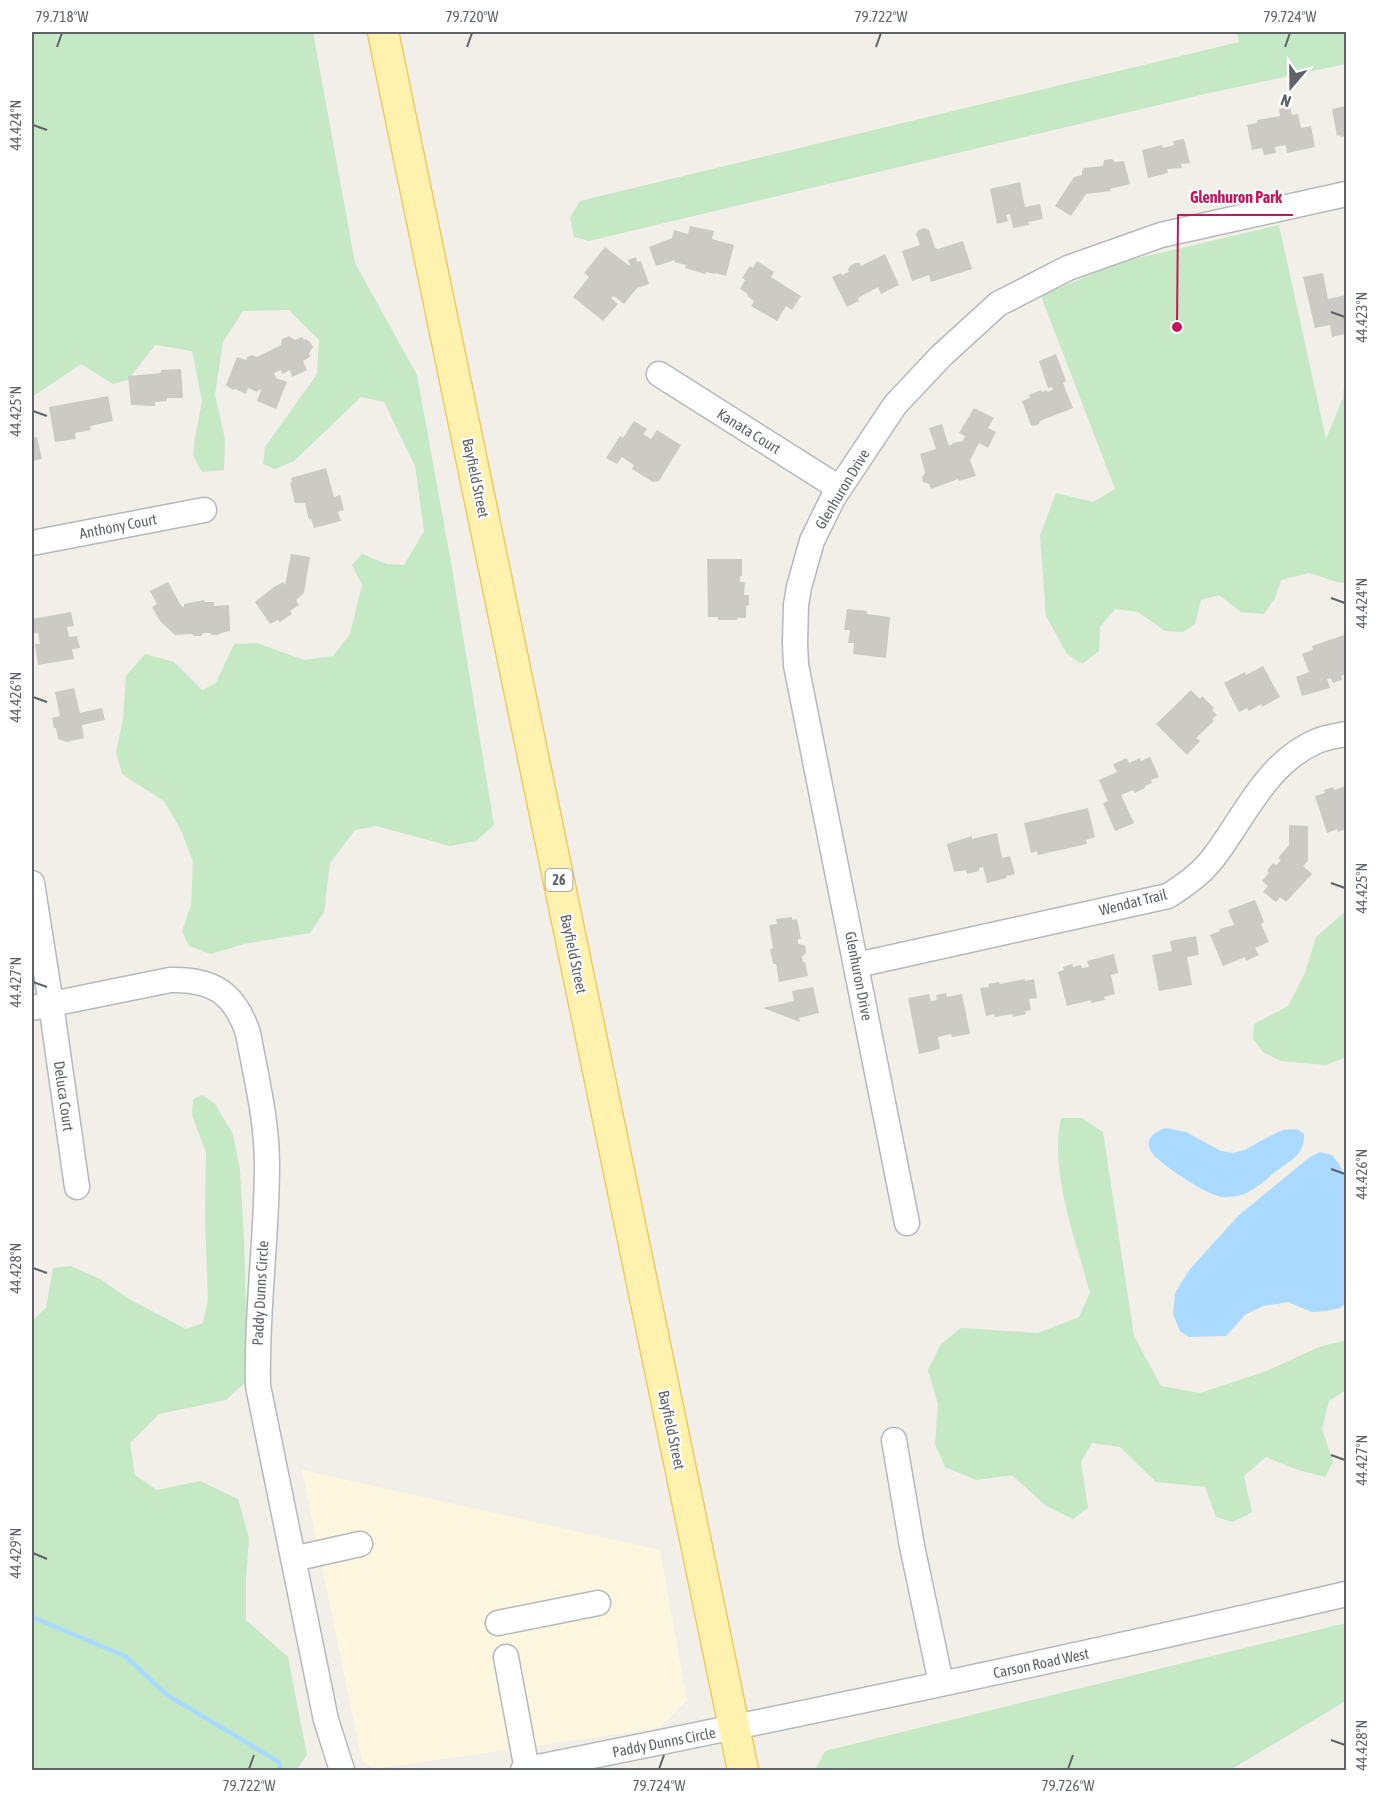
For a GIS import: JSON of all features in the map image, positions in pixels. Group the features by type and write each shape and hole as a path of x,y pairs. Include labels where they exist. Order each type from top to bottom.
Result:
{"main road":[{"name":"Bayfield Street","path":"383,32 743,1770"}],"street":[{"name":"Glenhuron Drive","path":"907,1223 796,665 796,605 804,564 822,519 839,488 895,405 941,356 998,304 1068,268 1161,235 1347,194"},
{"name":"Kanata Court","path":"659,374 839,488"},
{"name":"Anthony Court","path":"32,543 204,510"},
{"name":"Wendat Trail","path":"857,965 1168,896 1190,882 1214,858 1262,786 1277,769 1317,741 1347,734"},
{"path":"32,883 41,1006"},
{"name":"Paddy Dunns Circle","path":"41,1006 170,980 191,979 213,986 223,993 239,1011 244,1021 265,1122 267,1165 257,1348 258,1386 326,1720 342,1770"},
{"name":"Deluca Court","path":"41,1006 77,1187"},
{"path":"894,1440 912,1546 941,1683"},
{"path":"293,1558 360,1544"},
{"name":"Carson Road West","path":"734,1728 1143,1641 1347,1594"},
{"path":"498,1623 598,1603"},
{"path":"506,1657 525,1770"},
{"name":"Paddy Dunns Circle","path":"525,1770 734,1728"}],"shaded area":[{"path":"302,1470 660,1550 687,1700 660,1728 374,1769 362,1761"}],"green space":[{"path":"32,32 313,32 355,263 417,375 450,557 494,825 476,841 450,846 376,826 355,830 330,863 324,912 310,933 244,944 211,954 189,946 182,931 191,905 193,862 181,830 164,801 122,774 116,752 123,719 126,676 145,654 174,662 202,690 216,683 234,644 257,643 304,660 333,656 350,634 362,585 352,565 362,554 387,564 404,565 424,531 415,466 384,402 361,397 294,461 275,469 263,464 265,447 317,374 319,340 289,310 243,311 223,342 215,395 225,439 224,470 202,472 193,455 202,401 192,351 155,345 128,380 113,384 81,364 32,397"},
{"path":"1237,32 1346,32 1346,64 1209,93 589,241 574,237 570,218 580,201 1239,42"},
{"path":"1279,225 1326,439 1343,398 1346,363 1346,583 1309,573 1281,580 1275,598 1264,614 1241,612 1219,595 1201,600 1195,624 1183,632 1165,631 1138,612 1115,609 1100,627 1099,651 1082,664 1067,654 1046,616 1040,535 1056,493 1093,502 1115,489 1041,296 1117,263"},
{"path":"1346,911 1346,1057 1326,1065 1281,1061 1263,1052 1253,1039 1254,1024 1288,1006 1305,973 1316,937"},
{"path":"202,1095 215,1104 233,1134 240,1169 248,1380 226,1400 159,1414 130,1443 135,1475 157,1490 200,1481 238,1499 249,1538 246,1620 288,1657 307,1755 296,1770 32,1770 32,1321 46,1308 53,1268 71,1266 100,1279 131,1300 186,1329 203,1323 208,1299 205,1217 206,1153 192,1115 193,1099"},
{"path":"1061,1118 1082,1118 1103,1132 1134,1336 1161,1386 1200,1393 1267,1371 1319,1347 1346,1340 1346,1390 1329,1401 1322,1429 1333,1462 1325,1477 1295,1469 1266,1457 1244,1476 1252,1512 1233,1522 1216,1517 1205,1487 1156,1482 1120,1447 1092,1443 1081,1462 1088,1508 1073,1519 1046,1506 1012,1475 976,1480 945,1467 935,1444 938,1404 928,1370 941,1344 961,1328 1038,1333 1079,1317 1090,1293 1061,1183 1058,1139"},
{"path":"1346,1623 1346,1701 1230,1770 815,1770 825,1751"}],"water":[{"path":"1166,1128 1186,1132 1221,1151 1233,1153 1245,1150 1283,1130 1297,1129 1304,1134 1304,1141 1297,1155 1254,1189 1237,1196 1222,1197 1211,1194 1184,1178 1153,1154 1149,1145 1151,1137"},
{"path":"1320,1152 1332,1155 1345,1177 1346,1303 1340,1308 1312,1312 1288,1302 1263,1306 1246,1314 1226,1336 1189,1337 1180,1331 1173,1314 1175,1293 1190,1269 1239,1215 1310,1157"}],"building":[{"path":"1346,106 1346,136 1341,137 1337,136 1332,109"},
{"path":"1290,107 1292,115 1298,114 1301,128 1311,126 1315,147 1287,153 1286,145 1275,147 1276,153 1264,155 1262,148 1252,150 1247,125 1257,123 1257,120 1280,116 1279,109"},
{"path":"1184,139 1190,163 1181,164 1182,168 1167,169 1168,173 1148,178 1142,150 1162,145 1163,148 1174,145 1173,141"},
{"path":"1112,159 1115,162 1124,161 1130,184 1110,189 1111,191 1086,194 1071,216 1055,206 1074,177 1082,175 1084,168 1103,166 1104,160"},
{"path":"1020,182 1025,207 1040,204 1043,219 1013,228 1010,214 1006,215 1008,221 997,224 990,189"},
{"path":"690,226 714,231 712,239 734,245 726,276 706,272 705,274 685,268 686,265 674,262 675,260 656,266 649,247 672,238 674,230 688,234"},
{"path":"924,228 929,230 935,248 938,249 963,241 972,269 931,282 929,275 912,281 902,251 920,245 916,234 918,230"},
{"path":"605,247 628,265 630,265 628,260 636,257 637,262 641,261 649,284 637,288 624,304 614,296 611,298 618,304 603,321 573,297 589,277 584,273"},
{"path":"885,254 899,285 881,294 878,287 847,307 832,277 849,272 851,265 860,263 861,266"},
{"path":"757,261 774,272 771,277 801,296 792,310 786,306 777,321 751,306 754,301 740,289 745,280 742,278 750,266 753,268"},
{"path":"1323,273 1328,299 1346,295 1345,334 1332,337 1330,325 1315,328 1303,277"},
{"path":"289,336 295,340 302,337 313,347 309,353 310,357 303,361 307,370 292,377 290,370 282,374 281,370 274,373 276,378 287,382 276,409 257,401 261,390 259,389 258,392 248,388 246,394 226,385 237,357 246,360 252,355 257,357 281,345 282,339"},
{"path":"1056,354 1066,381 1063,383 1073,408 1040,421 1034,426 1031,425 1022,401 1041,390 1042,392 1047,390 1047,392 1053,390 1052,387 1048,388 1039,361"},
{"path":"181,369 183,398 167,398 167,401 155,402 155,406 131,405 128,376"},
{"path":"108,396 113,421 90,426 91,430 75,433 76,439 55,442 49,407"},
{"path":"974,408 994,418 988,428 996,432 988,448 979,443 970,460 976,476 959,481 958,479 931,489 929,484 923,482 925,472 920,454 936,449 929,428 942,424 949,446 963,441 965,436 959,433"},
{"path":"634,421 647,429 643,434 651,439 657,430 681,445 659,481 653,482 632,469 634,465 622,457 617,464 606,458 620,436 623,438"},
{"path":"37,437 42,459 32,461 32,438"},
{"path":"326,468 334,497 340,495 344,510 338,512 341,521 314,528 311,519 309,520 305,503 295,503 291,478"},
{"path":"291,554 310,557 304,593 296,600 299,605 290,611 292,614 280,622 278,620 270,624 255,602 274,587 283,582 285,585"},
{"path":"707,559 742,559 740,582 745,582 744,595 749,595 746,618 718,620 718,617 708,617"},
{"path":"168,582 184,608 184,604 204,600 214,602 214,606 229,605 230,631 218,635 203,633 201,636 175,635 160,621 152,607 157,604 150,591"},
{"path":"847,609 890,617 886,658 853,654 854,643 848,643 850,630 844,630"},
{"path":"71,612 74,626 67,627 69,637 77,636 80,648 72,649 74,659 38,665 35,644 40,644 38,633 34,633 32,619"},
{"path":"1344,635 1346,674 1341,676 1342,680 1333,683 1331,678 1327,679 1330,688 1302,696 1296,677 1309,672 1302,654 1313,650 1312,646"},
{"path":"1263,666 1280,697 1262,707 1261,704 1249,711 1247,708 1239,712 1224,683"},
{"path":"74,688 80,713 102,708 105,720 82,725 84,738 67,742 58,739 56,728 54,728 52,718 60,716 55,692"},
{"path":"1191,690 1200,699 1202,696 1214,708 1212,710 1217,715 1212,719 1214,721 1196,738 1200,741 1187,755 1156,724"},
{"path":"1150,757 1159,777 1151,780 1152,783 1135,793 1133,790 1121,795 1134,823 1115,831 1103,803 1108,801 1099,780 1117,772 1113,764 1127,758 1129,763"},
{"path":"1346,786 1346,829 1338,832 1337,829 1327,833 1315,796 1333,787 1334,790"},
{"path":"1088,808 1095,837 1086,840 1087,844 1038,855 1037,851 1031,853 1024,823"},
{"path":"1289,825 1308,826 1308,861 1303,866 1312,874 1286,902 1280,897 1276,902 1263,892 1268,886 1262,881 1269,873 1267,871 1273,863 1276,865 1281,860 1278,858 1289,845"},
{"path":"997,833 1002,858 1010,856 1015,874 987,883 983,867 979,868 979,871 967,874 966,870 954,872 947,844 972,836 972,839"},
{"path":"1255,900 1264,922 1261,924 1269,942 1255,948 1259,955 1246,961 1245,957 1223,966 1210,935 1220,931 1219,929 1234,925 1228,910"},
{"path":"792,917 792,920 797,919 801,939 798,939 798,944 805,945 806,953 802,957 808,976 779,982 776,964 773,964 770,949 773,948 769,925 777,924 776,919"},
{"path":"1196,936 1199,955 1187,957 1192,985 1159,991 1152,955 1172,951 1170,941"},
{"path":"1114,954 1118,973 1111,975 1115,994 1104,997 1105,1000 1091,1003 1091,1000 1067,1006 1058,972 1064,970 1063,967 1072,964 1073,967 1081,965 1082,968 1089,967 1087,961"},
{"path":"1025,979 1025,981 1034,979 1037,998 1029,999 1031,1010 1025,1011 1026,1014 1013,1017 1012,1014 986,1016 980,988 989,987 988,984"},
{"path":"813,987 819,1013 799,1018 800,1022 763,1008 794,1001 792,991"},
{"path":"946,993 947,997 962,994 970,1034 938,1037 940,1049 919,1054 908,998 929,994 931,1001 937,1000 936,995"}],"waterway":[{"path":"32,1617 125,1656 167,1695 279,1762 280,1770"}],"place":[{"name":"Glenhuron Park","path":"1177,327"}]}
